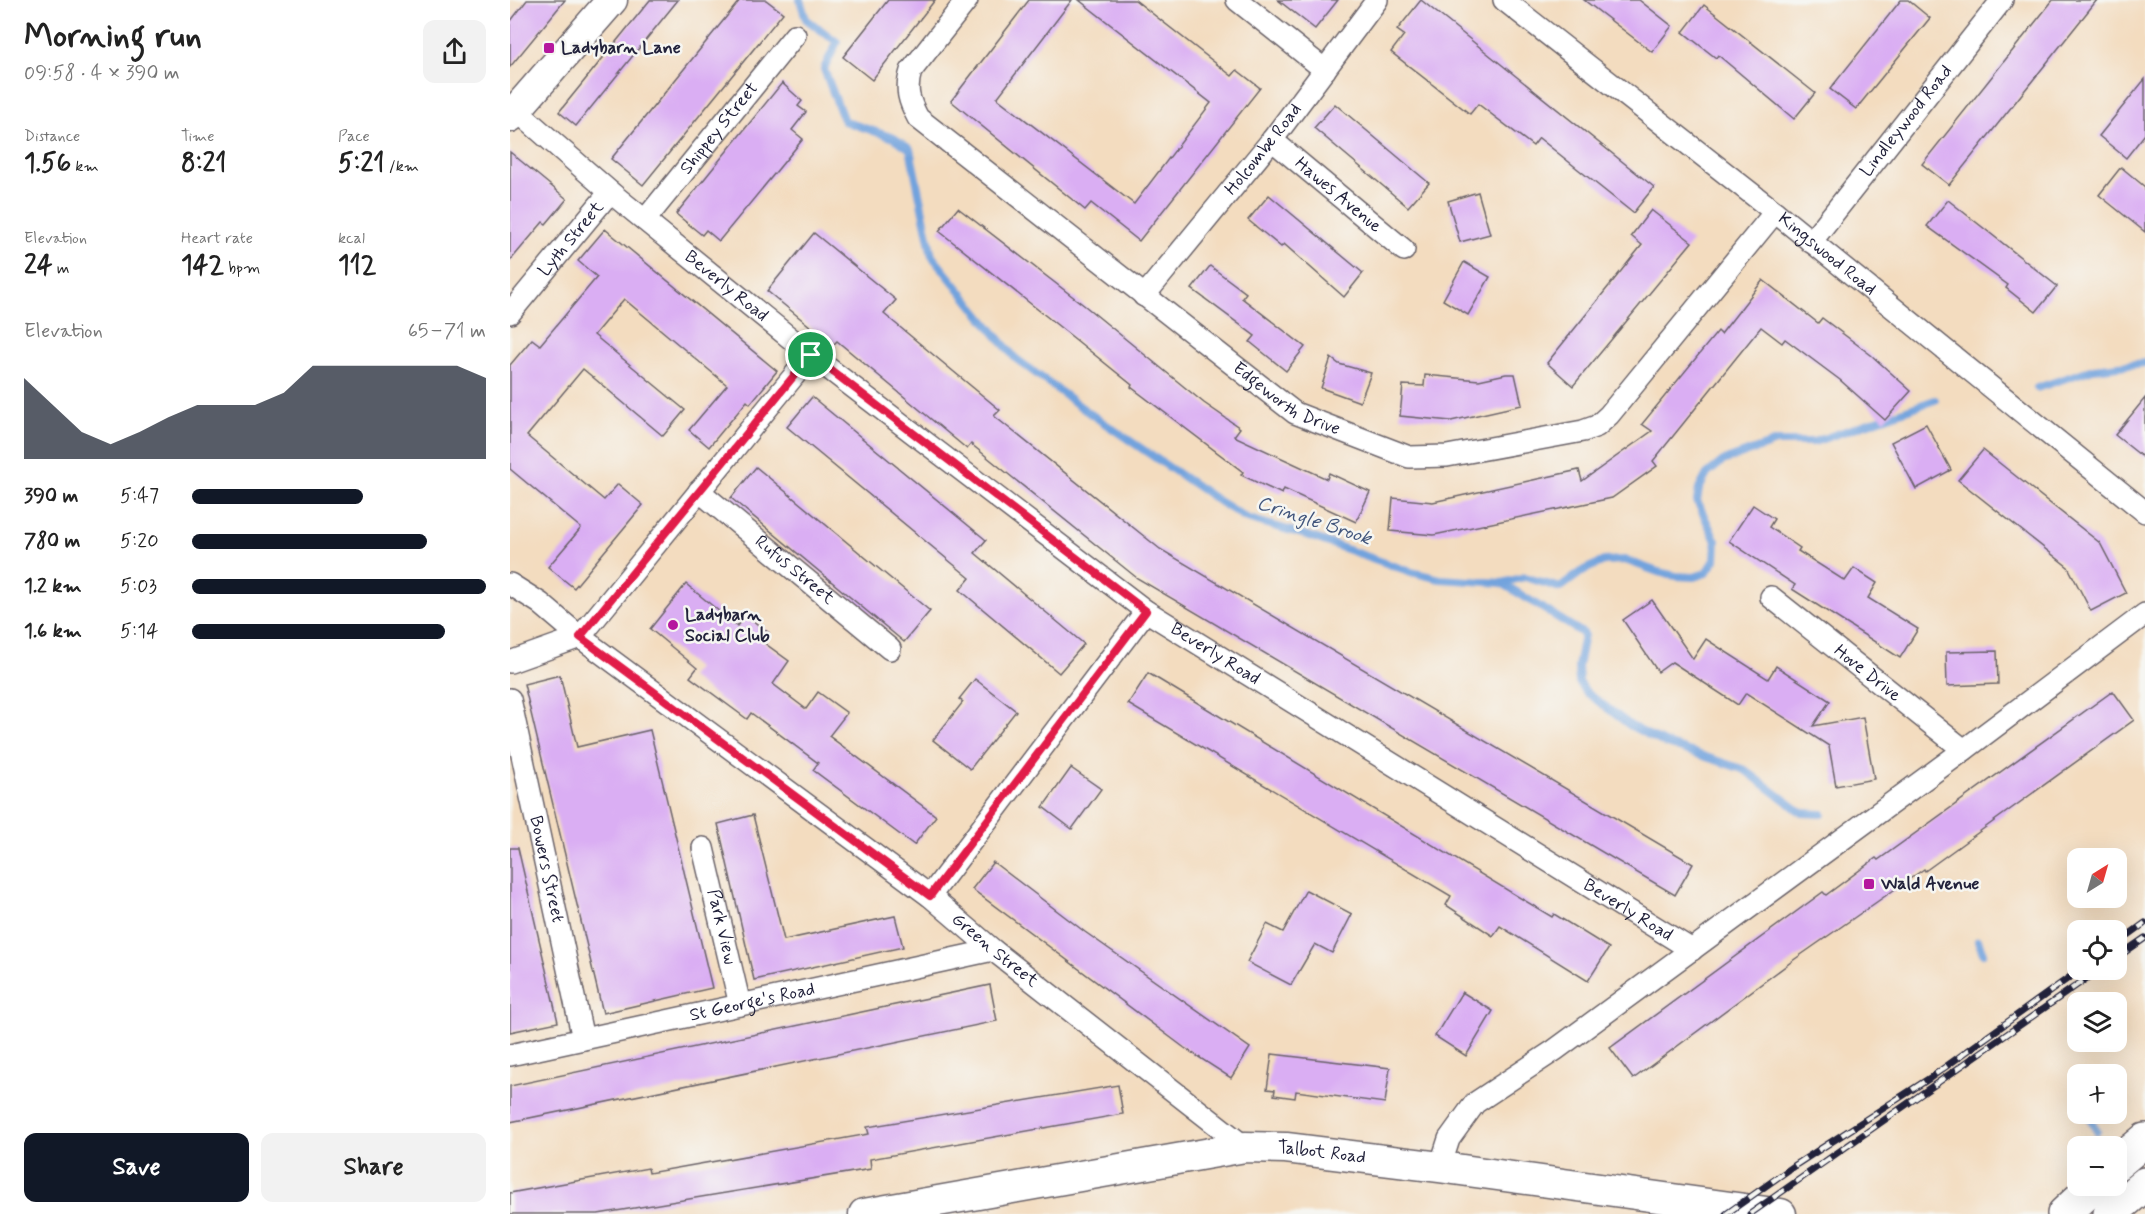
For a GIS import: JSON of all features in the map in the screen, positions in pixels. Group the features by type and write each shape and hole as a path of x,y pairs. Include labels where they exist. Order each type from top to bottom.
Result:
{"highway":[{"path":"2127,1155 2145,1140"},
{"path":"2110,1214 2145,1184"},
{"path":"2064,1214 2083,1196"}],"street":[{"path":"513,114 612,0"},
{"name":"Edgeworth Drive","path":"967,0 911,71 907,84 909,100 918,118 1295,413 1409,457 1447,456 1598,426 1775,212"},
{"path":"1237,0 1325,70"},
{"name":"Holcombe Road","path":"1144,296 1272,140 1377,0"},
{"name":"Kingswood Road","path":"1504,0 1775,212 2145,512"},
{"name":"Lindleywood Road","path":"1812,242 2002,0"},
{"name":"Shippey Street","path":"645,220 795,35"},
{"name":"Beverly Road","path":"513,114 811,355 1146,611 1692,950"},
{"name":"Hawes Avenue","path":"1272,140 1404,250"},
{"name":"Lyth Street","path":"510,313 610,192"},
{"path":"510,662 580,637 811,355"},
{"name":"Rufus Street","path":"699,491 890,648"},
{"name":"Green Street","path":"510,584 540,603 580,637 930,896 993,950 1245,1147"},
{"name":"Hove Drive","path":"1771,597 1964,750"},
{"path":"930,896 1146,611"},
{"path":"1440,1167 1449,1139 1475,1103 1555,1050 2145,615"},
{"name":"Bowers Street","path":"510,699 584,1039"},
{"name":"Park View","path":"703,848 740,1005"},
{"name":"St George's Road","path":"510,1056 993,950"},
{"name":"Talbot Road","path":"864,1214 1245,1147 1286,1148 1440,1167 1781,1214"}],"building":[{"path":"527,0 565,0 510,67 510,22"},
{"path":"650,0 678,0 576,126 559,112"},
{"path":"740,0 766,0 783,13 643,185 611,159"},
{"path":"888,0 935,0 872,80 843,57"},
{"path":"1029,0 1072,0 997,98 1134,204 1211,103 1079,0 1135,0 1232,76 1237,70 1260,88 1139,241 1091,203 1085,210 951,101"},
{"path":"1278,0 1338,0 1315,29"},
{"path":"1421,0 1654,187 1633,213 1539,138 1533,146 1478,104 1470,114 1391,52 1404,35 1397,30"},
{"path":"1584,0 1639,0 1672,26 1652,52"},
{"path":"1901,0 1908,0 1930,18 1856,109 1830,89"},
{"path":"2053,0 2097,0 1949,185 1922,164"},
{"path":"1704,5 1815,93 1794,119 1718,55 1716,58 1683,32"},
{"path":"2145,79 2145,134 2126,158 2099,136"},
{"path":"782,83 802,101 798,106 806,112 792,130 803,139 719,241 706,230 702,235 676,214"},
{"path":"1335,104 1429,183 1408,207 1314,128"},
{"path":"510,152 567,199 546,224 543,222 510,261"},
{"path":"2121,167 2145,187 2145,232 2099,195"},
{"path":"1478,192 1490,234 1460,242 1448,201"},
{"path":"1269,195 1363,273 1344,297 1284,244 1281,247 1248,220"},
{"path":"1948,200 2057,286 2036,312 2006,288 2008,285 1927,226"},
{"path":"958,208 1085,306 1204,403 1240,428 1234,436 1327,479 1329,473 1370,492 1356,522 1284,489 1282,494 1241,475 1243,472 1131,387 1132,385 939,231"},
{"path":"1651,210 1692,242 1573,386 1547,363 1642,245 1631,236"},
{"path":"605,229 777,371 750,404 747,401 709,447 689,430 727,385 624,299 594,335 685,410 663,436 583,369 527,436 604,500 618,484 643,505 574,588 548,567 581,528 510,469 510,365 532,339 540,345 597,277 578,261"},
{"path":"814,233 896,300 884,314 1000,410 994,416 1160,549 1693,864 1675,895 1137,578 971,444 967,449 837,341 833,345 767,291"},
{"path":"1464,262 1490,277 1468,315 1443,300"},
{"path":"1210,266 1246,293 1242,298 1305,347 1286,371 1250,342 1255,336 1192,289"},
{"path":"1763,280 1818,323 1822,318 1871,355 1911,391 1885,420 1840,380 1785,339 1782,343 1761,327 1653,461 1657,466 1612,498 1434,535 1390,531 1393,498 1433,502 1579,470 1582,481 1652,431 1642,424 1718,331 1721,334"},
{"path":"1331,358 1339,364 1371,373 1360,402 1321,388"},
{"path":"1515,374 1522,405 1451,421 1400,416 1403,385 1424,386 1425,375 1479,380"},
{"path":"812,397 986,540 975,553 1084,644 1059,673 960,590 970,578 787,427"},
{"path":"2145,398 2145,459 2115,435"},
{"path":"1926,424 1951,470 1916,489 1891,442"},
{"path":"1983,450 2100,543 2126,593 2091,611 2068,567 1958,480"},
{"path":"756,467 930,611 904,642 731,498"},
{"path":"1753,505 1774,519 1769,527 1800,548 1798,551 1845,581 1854,568 1877,583 1868,598 1918,629 1900,658 1792,589 1795,585 1729,541"},
{"path":"686,584 737,626 745,615 769,633 763,642 789,661 773,684 806,709 818,692 847,713 829,736 936,816 914,845 813,770 818,763 751,713 747,719 690,677 697,668 650,629"},
{"path":"1652,600 1693,659 1706,639 1768,679 1776,666 1830,701 1813,726 1863,717 1874,779 1836,786 1829,746 1746,693 1738,705 1672,662 1658,672 1623,620"},
{"path":"1997,651 1998,684 1947,686 1946,652"},
{"path":"1148,673 1552,917 1554,914 1609,948 1588,981 1500,926 1493,936 1446,905 1451,896 1128,704"},
{"path":"560,675 577,747 650,730 712,988 603,1013 524,684"},
{"path":"975,679 1016,711 970,769 933,740 963,702 959,699"},
{"path":"2113,691 2134,720 1925,871 1924,869 1795,959 1633,1079 1610,1048 1823,892 1826,895 1876,858 1878,860"},
{"path":"1071,768 1101,789 1072,829 1043,807"},
{"path":"753,815 784,940 895,916 903,947 754,980 718,824"},
{"path":"510,848 518,848 558,1022 510,1032"},
{"path":"993,862 1085,932 1250,1048 1231,1078 1186,1049 972,889"},
{"path":"1306,890 1352,914 1332,953 1315,944 1291,985 1247,962 1267,924 1283,932"},
{"path":"990,985 997,1021 510,1122 510,1086"},
{"path":"1462,992 1493,1011 1466,1056 1435,1036"},
{"path":"1272,1054 1390,1068 1385,1103 1296,1091 1295,1098 1274,1095 1275,1090 1267,1089"},
{"path":"1118,1085 1123,1114 870,1159 871,1169 598,1214 510,1214 510,1193 648,1168 649,1173 869,1134 867,1127"}],"waterway":[{"name":"Cringle Brook","path":"800,0 806,19 837,42 824,69 844,121 894,138 910,149 932,256 1015,358 1085,410 1246,518 1309,536 1411,572 1440,579 1502,583 1525,577 1560,588 1584,570 1604,561 1625,560 1658,572 1694,577 1706,573 1715,560 1716,541 1697,501 1699,489 1707,474 1723,461 1776,442 1814,442 1935,400"},
{"name":"Cringle Brook","path":"2037,388 2093,369 2145,363"},
{"path":"1502,583 1584,634 1578,667 1579,682 1586,692 1631,726 1664,743 1745,770 1802,813 1822,814"},
{"path":"1978,941 1983,953"},
{"path":"2093,1124 2097,1131"}],"railway":[{"path":"2127,936 2145,923"},
{"path":"2127,950 2145,938"},
{"path":"1726,1214 1794,1166 1930,1078 2067,979"},
{"path":"1750,1214 2084,980"}],"place":[{"name":"Ladybarn Lane","path":"549,48"},
{"name":"Ladybarn Social Club","path":"673,625"},
{"name":"Wald Avenue","path":"1869,884"}],"route":[{"path":"811,355 1146,611 930,896 580,637 811,355"}]}
